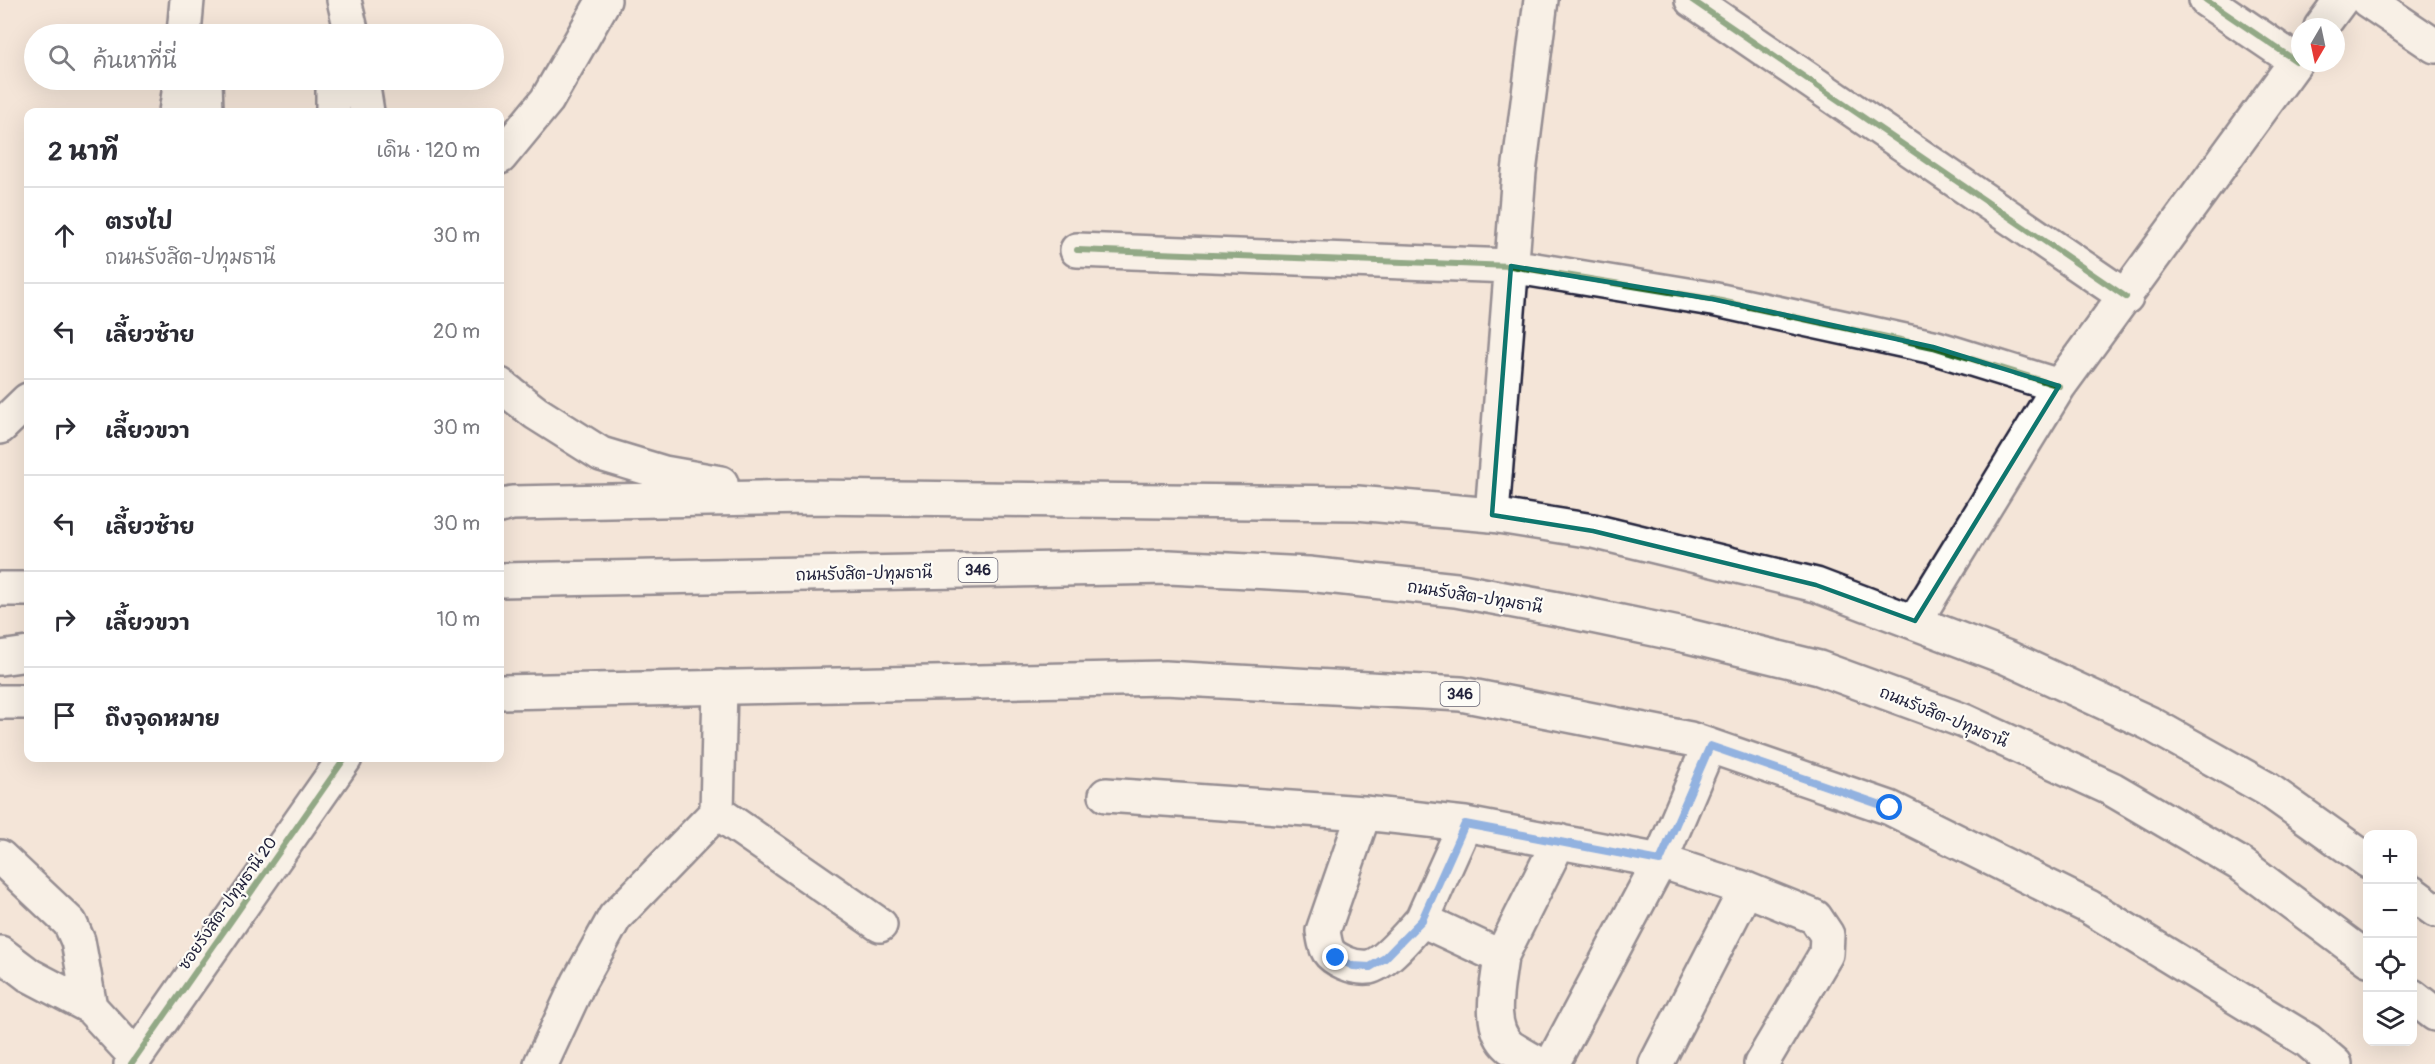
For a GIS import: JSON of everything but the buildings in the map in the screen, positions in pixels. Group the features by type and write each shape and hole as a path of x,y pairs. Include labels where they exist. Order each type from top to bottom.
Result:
{"main road":[{"path":"185,24 187,0"},
{"path":"202,0 203,24"},
{"path":"333,24 334,0"},
{"path":"344,0 350,24"},
{"path":"504,152 547,100 604,0"},
{"path":"1492,515 1519,172 1541,0"},
{"path":"1692,0 2126,297"},
{"path":"2206,0 2291,54"},
{"path":"2328,18 2341,0"},
{"path":"2367,0 2435,46"},
{"path":"1916,621 2059,386 2291,68"},
{"path":"177,108 179,90"},
{"path":"205,90 206,108"},
{"path":"333,90 333,108"},
{"path":"364,90 366,108"},
{"path":"1077,250 1511,266 1712,299 1794,316 1933,347 2059,386"},
{"path":"504,388 536,413 601,454 664,474 806,497"},
{"path":"0,427 24,404"},
{"path":"504,505 591,500 806,497 1357,503 1492,515 1593,531 1816,585 1916,621 2008,658 2149,723 2267,789 2363,858"},
{"name":"ถนนรังสิต-ปทุมธานี","path":"504,580 1168,567 1308,574 1456,590 1688,636 1819,668 1964,721 2112,789 2242,865 2363,956"},
{"path":"0,589 24,589"},
{"path":"0,658 24,655"},
{"name":"346","path":"505,688 720,687 1165,678 1449,693 1690,739 1890,808 2089,907 2308,1041 2336,1064"},
{"path":"541,1064 579,982 615,917 717,812 720,687"},
{"path":"0,702 24,702"},
{"path":"1552,1064 1660,861 1710,746"},
{"name":"ซอยรังสิต-ปทุมธานี 20","path":"134,1060 342,762"},
{"path":"1107,795 1364,813 1465,824 1660,861 1746,888 1815,917 1827,935 1827,954 1761,1064"},
{"path":"717,812 880,925"},
{"path":"1364,813 1323,930 1326,949 1336,958 1353,966 1370,967 1385,958 1422,920 1465,824"},
{"path":"1539,1064 1509,1046 1496,1028 1496,1004 1501,957 1559,842"},
{"path":"0,857 70,923 78,941 90,1007"},
{"path":"1656,1064 1746,888"},
{"path":"2417,897 2435,910"},
{"path":"1422,920 1501,957"},
{"path":"0,953 29,975 90,1007 134,1060"},
{"path":"2417,1000 2435,1014"}],"highlighted area":[{"path":"1511,266 1712,299 1933,347 2059,386 1915,621 1816,585 1593,531 1492,515"}],"cycle path":[{"path":"1692,0 2126,297"},
{"path":"2206,0 2291,58"},
{"path":"1077,250 1511,266 1712,299 1933,347 2059,386"},
{"path":"131,1064 342,762"}],"route":[{"path":"1336,958 1353,966 1370,967 1385,958 1422,920 1465,824 1660,861 1710,746 1890,808"}]}
